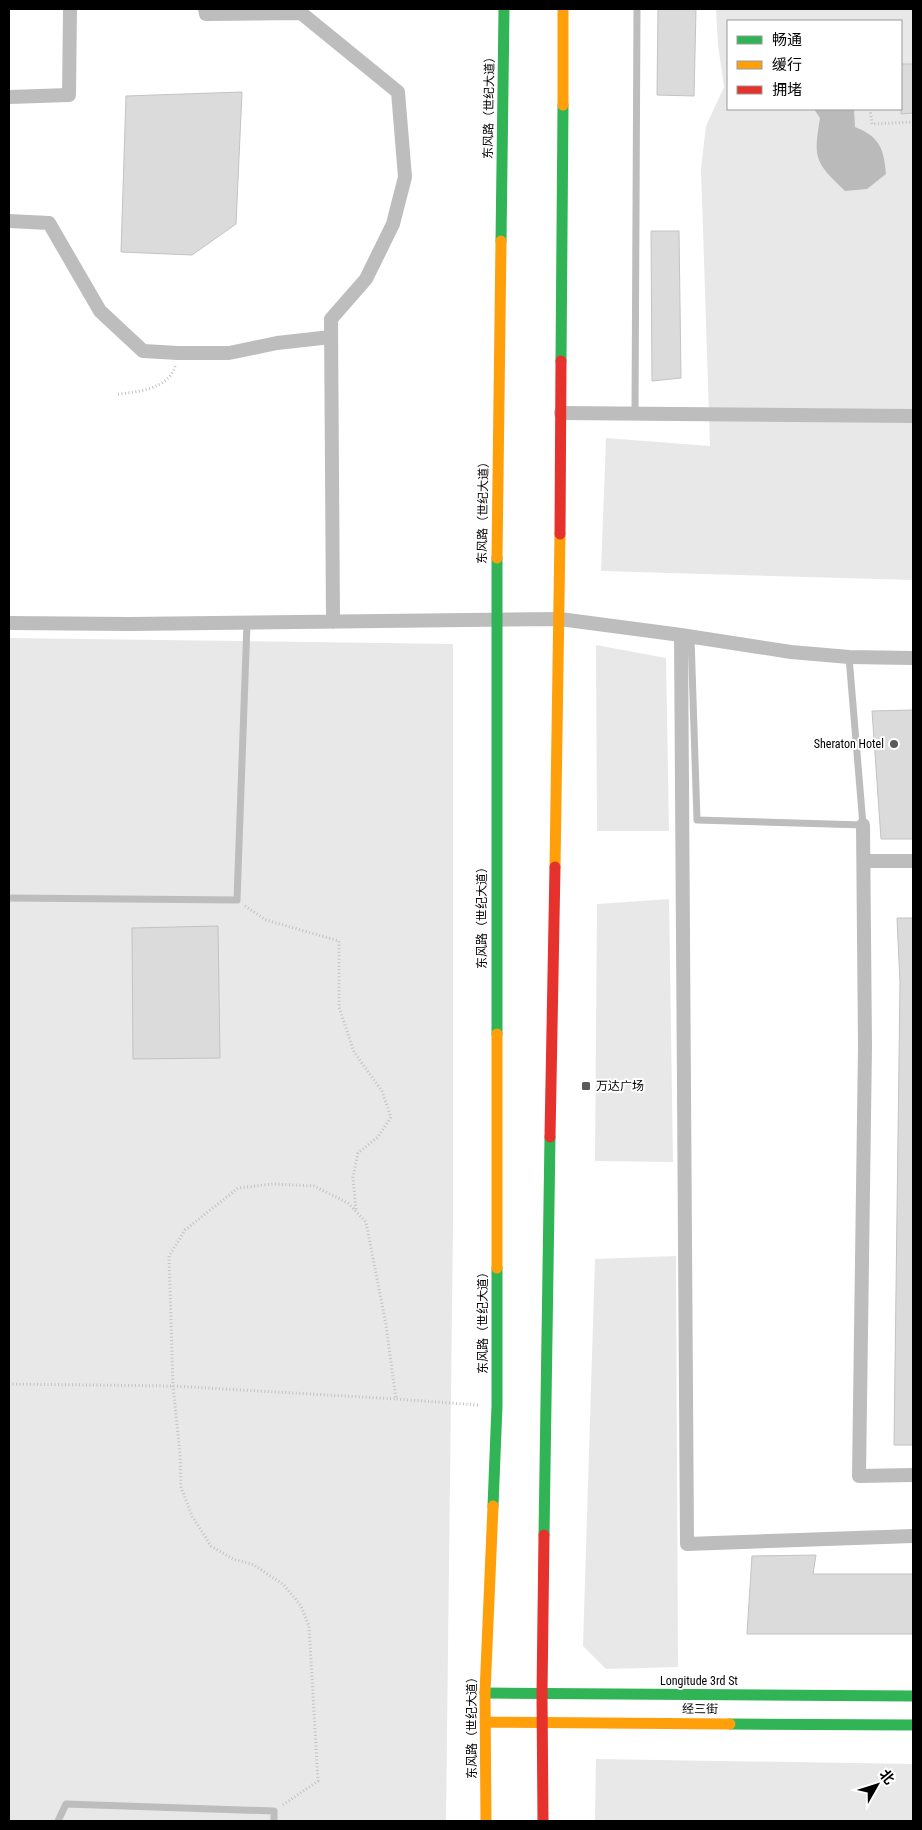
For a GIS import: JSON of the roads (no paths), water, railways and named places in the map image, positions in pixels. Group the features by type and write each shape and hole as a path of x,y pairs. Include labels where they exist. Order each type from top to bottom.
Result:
{"main road":[{"name":"东风路（世纪大道）","path":"486,1821 485,1693 497,1406 496,619 504,9"},
{"path":"543,1821 542,1694 552,940 560,619 563,9"},
{"name":"Longitude 3rd St","path":"485,1693 913,1696"},
{"name":"经三街","path":"486,1722 913,1725"}],"street":[{"path":"9,98 69,95 70,9"},
{"path":"206,9 206,14 301,14 398,92 405,177 392,224 366,279 331,318 333,622"},
{"path":"9,221 49,223 100,311 143,351 178,354 229,353 277,343 331,337"},
{"path":"561,413 913,416"},
{"path":"9,623 129,624 560,619 791,652 849,658 913,658"},
{"path":"686,636 687,1544 913,1536"},
{"path":"863,825 864,1046 859,1476 913,1475"},
{"path":"864,862 913,861"}],"lane":[{"path":"635,414 637,9"},
{"path":"9,898 237,900 247,623"},
{"path":"686,636 697,820 863,825 849,658"},
{"path":"58,1821 66,1804 274,1811 274,1821"}],"place":[{"name":"Sheraton Hotel","path":"894,744"},
{"name":"万达广场","path":"586,1086"}]}
